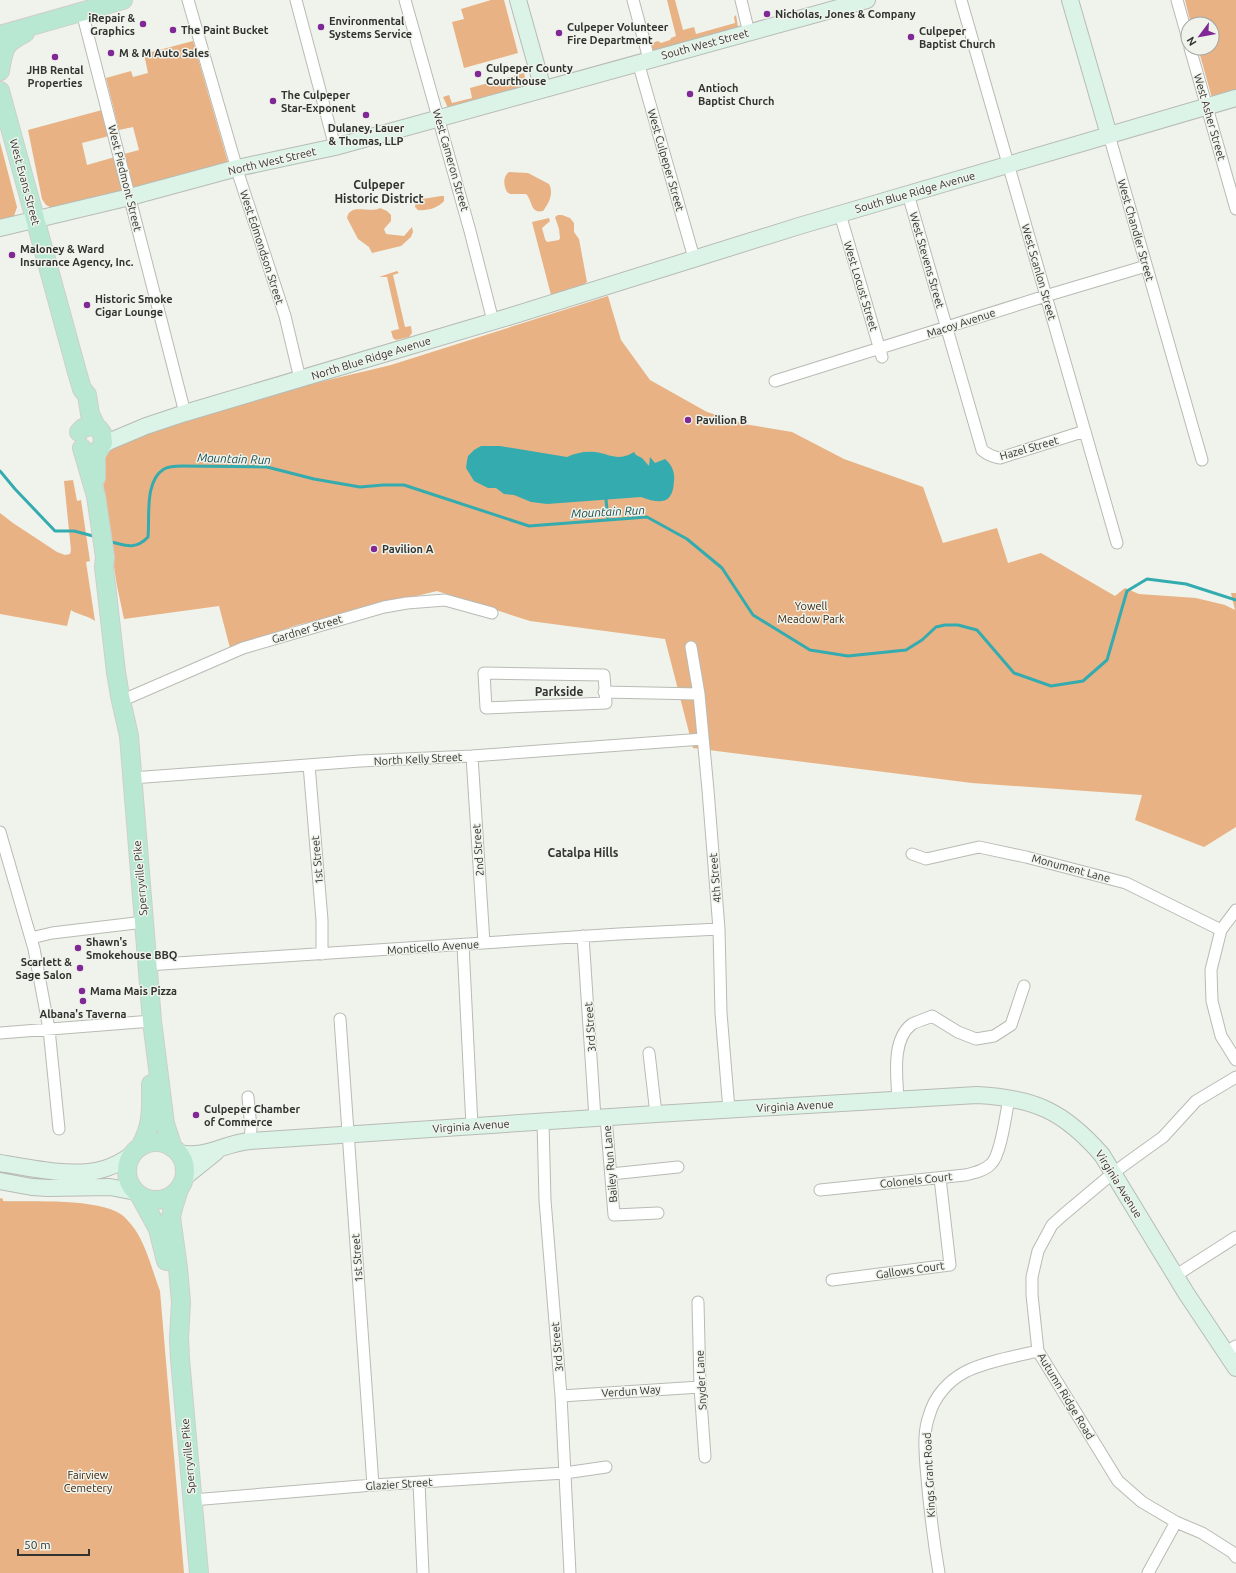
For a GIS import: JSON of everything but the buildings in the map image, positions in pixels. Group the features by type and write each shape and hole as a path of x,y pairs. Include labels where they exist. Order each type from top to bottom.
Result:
{"main road":[{"path":"0,71 5,49 15,38 80,6 123,0"},
{"path":"0,35 44,23"},
{"name":"West Evans Street","path":"0,91 82,389 87,395 93,439"},
{"name":"Sperryville Pike","path":"93,439 96,455 96,496 106,556 104,567 116,672 129,736 152,1021 165,1124 176,1151"},
{"name":"Sperryville Pike","path":"106,556 112,563 130,697 132,719 129,736"},
{"name":"Sperryville Pike","path":"137,1150 148,1132 150,1123 152,1021"},
{"path":"158,1142 167,1144 176,1151 183,1161 182,1183 173,1195 156,1201 138,1194 130,1185 127,1169 129,1161 137,1150 149,1143 158,1142"},
{"name":"Sperryville Pike","path":"179,1338 181,1302 172,1217 173,1208 182,1183"},
{"name":"Sperryville Pike","path":"138,1194 156,1222 161,1238 179,1338 199,1573"}],"street":[{"name":"West Edmondson Street","path":"188,0 237,168 285,316 300,379"},
{"path":"296,0 335,147"},
{"name":"West Cameron Street","path":"406,0 494,321"},
{"path":"518,0 543,89"},
{"name":"West Culpeper Street","path":"633,0 644,61 694,258"},
{"path":"740,0 749,33"},
{"name":"South West Street","path":"543,89 867,0"},
{"name":"West Scanlon Street","path":"961,0 1117,543"},
{"name":"West Chandler Street","path":"1070,0 1202,460"},
{"path":"1177,0 1182,16"},
{"name":"West Piedmont Street","path":"80,6 185,413"},
{"name":"West Asher Street","path":"1192,56 1236,209"},
{"name":"North West Street","path":"0,228 130,197 237,168 335,147 543,89"},
{"name":"South Blue Ridge Avenue","path":"596,290 694,258 840,214 1236,98"},
{"name":"West Stevens Street","path":"908,194 979,442"},
{"name":"West Locust Street","path":"840,214 881,353"},
{"name":"Macoy Avenue","path":"775,381 881,353 947,327 1146,266"},
{"name":"North Blue Ridge Avenue","path":"93,439 108,442 146,426 185,413 596,290"},
{"name":"Hazel Street","path":"979,442 982,450 987,455 1000,458 1085,431"},
{"name":"Gardner Street","path":"130,697 243,648 384,607 407,603 445,600 465,604 492,613"},
{"name":"4th Street","path":"691,647 699,694 719,929 721,1012 729,1110"},
{"path":"484,673 604,675 604,692 606,703 486,708 484,673"},
{"path":"604,692 699,694"},
{"name":"North Kelly Street","path":"132,778 309,765 472,756 703,739"},
{"name":"2nd Street","path":"472,756 484,943"},
{"name":"1st Street","path":"309,765 322,920 322,954"},
{"path":"0,832 31,938 49,1029 59,1129"},
{"name":"Monument Lane","path":"912,854 926,859 979,847 1026,857 1126,883 1221,930"},
{"path":"1236,910 1221,930 1211,970 1212,1001 1221,1036 1236,1060"},
{"path":"31,938 52,933 144,922"},
{"name":"Monticello Avenue","path":"147,965 583,936 719,929"},
{"name":"3rd Street","path":"583,936 601,1118"},
{"path":"463,944 472,1126"},
{"path":"898,1100 896,1059 903,1034 913,1024 932,1016 958,1032 976,1039 994,1036 1011,1025 1024,986"},
{"path":"0,1033 152,1021"},
{"name":"1st Street","path":"341,1024 373,1486"},
{"path":"649,1053 656,1114"},
{"name":"Autumn Ridge Road","path":"1236,1077 1196,1101 1163,1137 1062,1214 1052,1225 1038,1251 1032,1277 1032,1295 1038,1351 1118,1481 1142,1502 1176,1522 1202,1533 1232,1552 1236,1557"},
{"name":"Virginia Avenue","path":"176,1151 191,1156 219,1150 238,1142 656,1114 977,1095 1009,1098 1041,1106 1057,1115 1073,1125 1102,1154 1175,1276 1230,1350 1236,1368"},
{"path":"248,1097 252,1128 250,1141"},
{"name":"Colonels Court","path":"820,1190 940,1178 965,1175 981,1171 992,1164 999,1148 1009,1098"},
{"name":"Bailey Run Lane","path":"601,1118 611,1174 614,1215 658,1213"},
{"name":"3rd Street","path":"544,1122 545,1200 561,1396 570,1573"},
{"path":"0,1163 65,1172 92,1172 115,1165 137,1150"},
{"name":"Virginia Avenue","path":"182,1183 219,1150"},
{"path":"611,1174 678,1167"},
{"name":"Gallows Court","path":"832,1280 950,1265 940,1178"},
{"path":"0,1181 32,1187 48,1188 110,1187 138,1194"},
{"path":"1175,1276 1236,1237"},
{"name":"Snyder Lane","path":"698,1302 700,1387 705,1457"},
{"name":"Kings Grant Road","path":"939,1573 932,1523 925,1442 927,1424 932,1407 947,1385 966,1371 977,1366 1038,1351"},
{"name":"Verdun Way","path":"561,1396 700,1387"},
{"name":"Glazier Street","path":"192,1500 419,1482 565,1473 606,1467"},
{"path":"419,1482 423,1573"},
{"path":"1148,1573 1176,1522"}],"green space":[{"path":"491,0 504,0 518,53 464,68 452,22 464,19 461,9"},
{"path":"667,0 675,0 683,30 694,27 696,34 735,23 734,17 736,15 738,27 653,51 650,46 644,23 646,23 652,43 658,41 661,43 676,36"},
{"path":"1185,0 1236,0 1236,91 1212,98 1200,56 1220,56 1220,16 1189,16"},
{"path":"193,41 229,166 134,191 124,154 139,150 133,127 119,130 106,78 131,71 133,77 148,73 144,54"},
{"path":"524,73 527,86 448,108 443,97 449,95 452,103 472,98 470,88"},
{"path":"102,110 109,136 82,143 87,165 115,157 124,193 52,208 46,205 42,199 28,130"},
{"path":"0,142 17,207 13,219 0,222"},
{"path":"509,172 528,173 549,184 551,194 543,211 536,211 534,209 526,194 510,194 507,192 504,179"},
{"path":"444,196 444,201 436,207 418,210 415,207 416,200"},
{"path":"380,208 387,211 391,215 391,221 384,229 386,234 404,236 412,227 413,232 411,237 401,246 372,253 369,247 358,239 347,218 349,213 356,209 371,210"},
{"path":"562,215 570,218 574,223 574,232 579,239 587,282 582,286 551,295 532,222 549,218 550,221 542,228 545,239 547,242 559,240 559,229 555,217"},
{"path":"397,271 399,273 393,275 405,327 411,326 412,333 409,337 396,340 393,338 391,331 399,329 387,277 379,277"},
{"name":"Yowell Meadow Park","path":"608,296 621,340 650,380 707,412 744,424 792,432 844,459 923,487 943,543 997,528 1008,563 1041,553 1115,596 1125,588 1139,594 1196,598 1225,605 1235,610 1231,593 1236,593 1236,827 1204,847 1135,820 1142,795 972,783 693,748 665,639 530,621 437,591 297,625 230,648 219,606 124,619 117,586 106,514 101,459 108,444 278,392 391,365"},
{"path":"73,480 77,501 81,500 90,561 86,562 95,621 71,610 67,626 0,614 0,513 57,552 65,555 70,554 71,550 64,481"},
{"name":"Fairview Cemetery","path":"0,1198 3,1199 3,1201 47,1201 82,1203 98,1206 122,1215 127,1219 139,1235 160,1291 184,1573 0,1573"}],"water":[{"path":"481,446 500,446 567,457 573,454 591,452 619,457 634,452 649,466 650,457 655,463 665,459 671,466 673,472 673,489 671,495 664,501 654,501 641,497 547,504 531,502 514,495 504,494 496,488 488,488 474,481 466,468 468,456"}],"waterway":[{"name":"Mountain Run","path":"108,541 129,546 139,544 148,537 149,500 153,482 164,469 178,466 267,467 314,479 360,487 404,485 529,526 647,517 687,539 722,568 753,615 810,650 848,656 906,650 922,640 936,627 958,625 977,630 1014,673 1051,686 1083,681 1107,660 1127,591 1147,579 1186,584 1236,600"},
{"name":"Mountain Run","path":"0,471 55,531 74,531 97,537"},
{"path":"606,499 608,520"}],"place":[{"name":"Nicholas, Jones & Company","path":"767,14"},
{"name":"iRepair & Graphics","path":"143,24"},
{"name":"Environmental Systems Service","path":"321,27"},
{"name":"The Paint Bucket","path":"173,30"},
{"name":"Culpeper Volunteer Fire Department","path":"559,33"},
{"name":"Culpeper Baptist Church","path":"911,37"},
{"name":"M & M Auto Sales","path":"111,53"},
{"name":"JHB Rental Properties","path":"55,57"},
{"name":"Culpeper County Courthouse","path":"478,74"},
{"name":"Antioch Baptist Church","path":"690,94"},
{"name":"The Culpeper Star-Exponent","path":"273,101"},
{"name":"Dulaney, Lauer & Thomas, LLP","path":"366,115"},
{"name":"Maloney & Ward Insurance Agency, Inc.","path":"12,255"},
{"name":"Historic Smoke Cigar Lounge","path":"87,305"},
{"name":"Pavilion B","path":"688,420"},
{"name":"Pavilion A","path":"374,549"},
{"name":"Shawn's Smokehouse BBQ","path":"78,948"},
{"name":"Scarlett & Sage Salon","path":"80,968"},
{"name":"Mama Mais Pizza","path":"82,991"},
{"name":"Albana's Taverna","path":"83,1001"},
{"name":"Culpeper Chamber of Commerce","path":"196,1115"}],"district":[{"name":"Culpeper Historic District","path":"379,192"},
{"name":"Parkside","path":"559,692"},
{"name":"Catalpa Hills","path":"583,853"}]}
